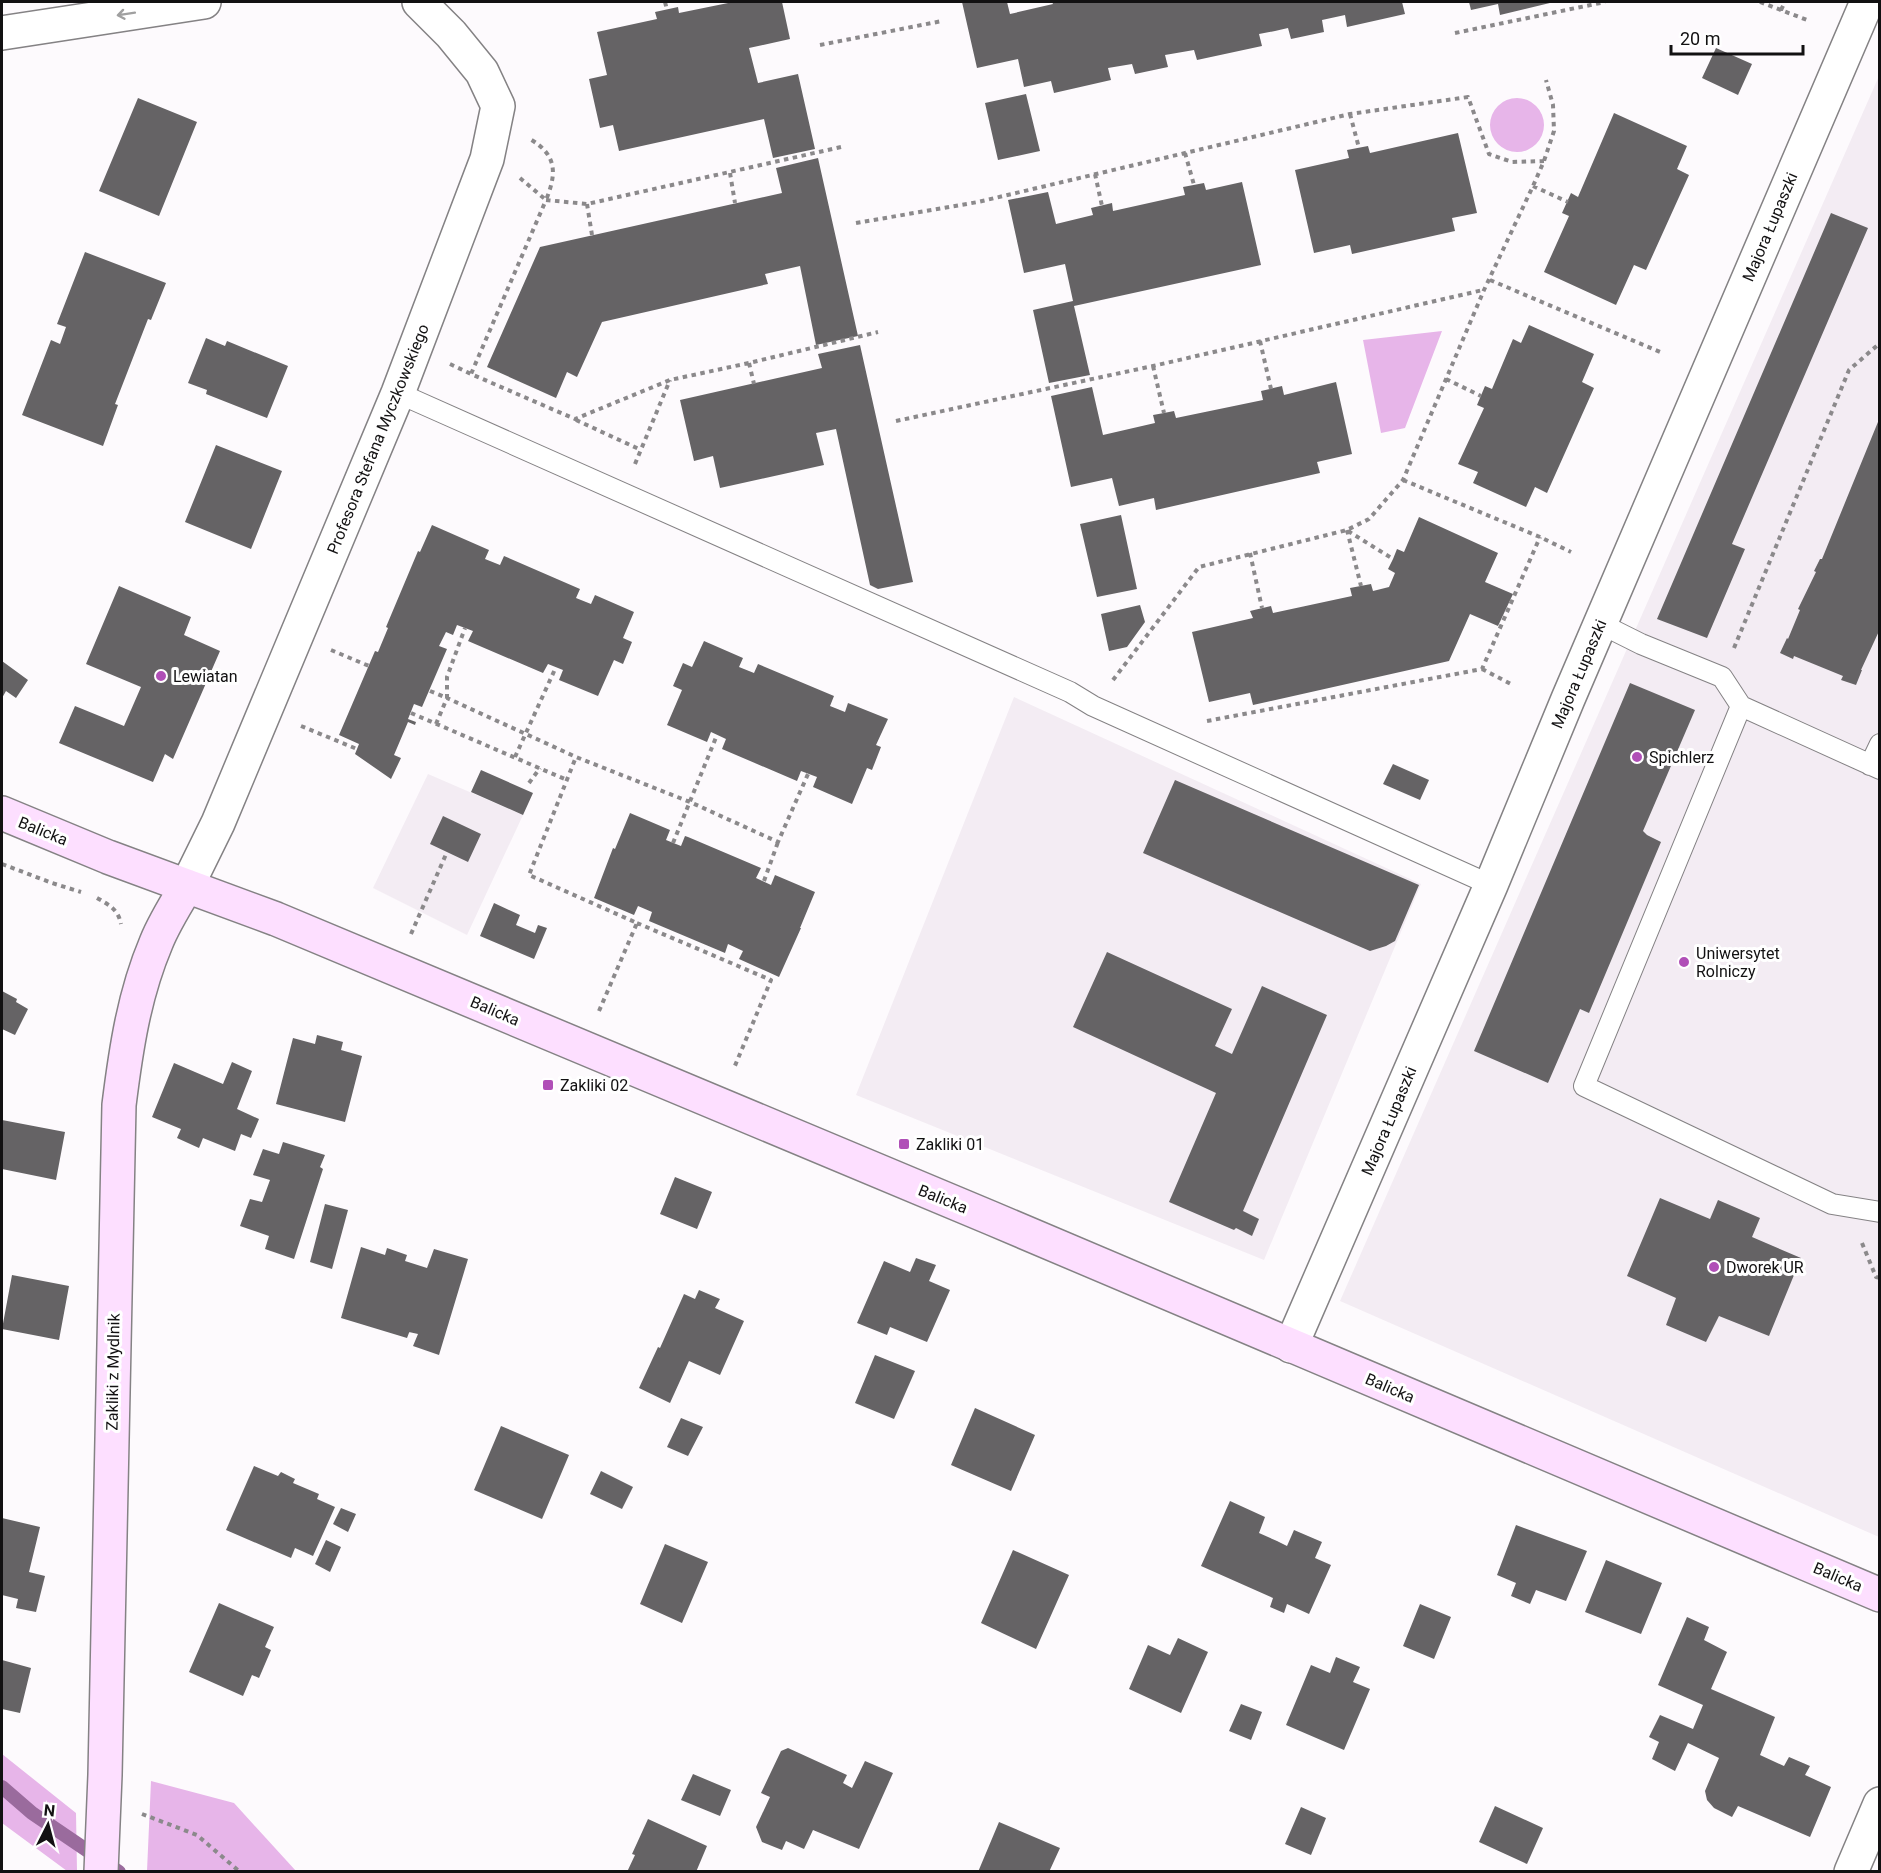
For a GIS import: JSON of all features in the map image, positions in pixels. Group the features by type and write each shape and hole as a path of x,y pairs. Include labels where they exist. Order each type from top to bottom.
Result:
{"street":[{"path":"2,27 204,2"},
{"name":"Profesora Stefana Myczkowskiego","path":"187,886 218,823 398,393 487,159 498,106 482,72 451,34 420,2"},
{"name":"Majora Łupaszki","path":"1291,1346 1491,885 1867,2"},
{"name":"Balicka","path":"2,813 108,857 276,919 1880,1595"},
{"name":"Zakliki z Mydlnik","path":"101,1861 119,1105 129,1030 138,993 156,942 187,886"},
{"path":"1851,1872 1880,1804"}],"lane":[{"path":"398,393 1059,687 1093,706 1491,885"},
{"path":"1601,624 1641,644 1722,677 1741,706 1875,767 1880,744"},
{"path":"1741,706 1584,1086 1832,1204 1880,1212"}],"path":[{"path":"666,2 667,10"},
{"path":"1455,33 1605,2"},
{"path":"1760,2 1807,20"},
{"path":"1782,10 1785,2"},
{"path":"820,45 942,21"},
{"path":"1093,706 1199,567 1347,530 1369,519 1403,480 1484,290 1544,161 1554,131 1553,105 1546,80"},
{"path":"856,223 978,202 1350,114 1468,97 1489,154 1512,162 1544,161"},
{"path":"1350,114 1359,148"},
{"path":"523,134 543,146 550,157 553,172 551,187 471,374 640,450 670,380"},
{"path":"516,174 546,200 586,204 841,147"},
{"path":"1185,153 1194,185"},
{"path":"730,173 735,203"},
{"path":"1095,174 1102,206"},
{"path":"1533,186 1568,202"},
{"path":"586,204 592,235"},
{"path":"1490,280 1660,352"},
{"path":"896,421 1153,366 1484,290"},
{"path":"575,419 670,380 878,332"},
{"path":"1260,341 1271,389"},
{"path":"1722,677 1849,370 1880,343"},
{"path":"749,363 754,384"},
{"path":"1153,366 1164,413"},
{"path":"1446,379 1481,396"},
{"path":"1403,480 1540,537 1570,552"},
{"path":"1347,530 1393,559"},
{"path":"1347,530 1361,585"},
{"path":"1482,669 1540,537"},
{"path":"1250,553 1262,608"},
{"path":"436,724 447,698 447,677 465,628"},
{"path":"328,649 369,666"},
{"path":"515,757 556,667"},
{"path":"1206,721 1482,669 1511,684"},
{"path":"430,691 576,757 690,802 778,842"},
{"path":"411,713 568,780"},
{"path":"299,726 357,749"},
{"path":"673,843 717,735"},
{"path":"576,757 529,875 771,980 730,1079"},
{"path":"530,783 540,768"},
{"path":"764,881 778,842 808,774"},
{"path":"416,922 447,852"},
{"path":"2,864 92,895 114,908 122,927"},
{"path":"604,999 637,923"},
{"path":"104,1804 136,1811 197,1835 240,1872"}],"shaded area":[{"name":"Uniwersytet Rolniczy","path":"1879,76 1879,1537 1340,1301"},
{"path":"1512,98 1522,98 1532,102 1540,110 1544,125 1540,140 1532,148 1522,152 1512,152 1502,148 1494,140 1490,130 1490,120 1494,110 1502,102"},
{"path":"1442,331 1405,428 1381,433 1363,340"},
{"path":"1014,697 1421,884 1264,1260 856,1095"},
{"path":"428,774 523,815 467,935 373,888"},
{"path":"2,1754 76,1813 77,1871 67,1871 2,1823"},
{"path":"151,1781 234,1803 296,1871 147,1871"}],"building":[{"path":"733,2 782,2 790,39 749,48 758,83 798,74 815,149 773,158 764,119 619,151 613,125 600,128 589,79 607,75 597,32 657,19 655,12 678,7 679,13"},
{"path":"962,2 1007,2 1010,14 1053,4 1052,2 1402,2 1405,14 1347,27 1345,15 1322,20 1324,32 1291,39 1288,28 1259,34 1262,46 1197,60 1194,50 1165,55 1168,67 1135,74 1132,64 1108,68 1111,80 1054,93 1051,81 1024,87 1018,59 977,68"},
{"path":"1469,2 1554,2 1500,15 1498,4 1471,10"},
{"path":"1716,48 1752,64 1738,95 1702,78"},
{"path":"1026,94 1040,151 998,160 985,103"},
{"path":"138,98 197,122 159,216 99,191"},
{"path":"1614,113 1687,146 1677,169 1689,175 1646,270 1634,265 1616,305 1544,272 1569,216 1562,213 1571,193 1578,197"},
{"path":"1458,133 1477,213 1452,218 1455,231 1352,254 1350,245 1314,253 1295,170 1349,158 1347,150 1368,146 1370,153"},
{"path":"818,158 858,336 816,345 800,266 765,274 768,284 602,322 577,377 567,372 556,398 487,367 540,247 782,193 776,168"},
{"path":"1242,182 1261,265 1074,306 1090,375 1049,383 1033,310 1073,301 1065,264 1024,273 1008,200 1048,192 1056,224 1093,215 1091,208 1112,203 1113,211 1185,195 1183,187 1204,183 1206,190"},
{"path":"1831,213 1868,228 1732,544 1745,549 1707,638 1657,619"},
{"path":"85,252 166,283 151,320 148,319 115,404 118,405 103,446 22,415 51,340 60,344 66,327 57,324"},
{"path":"1529,325 1594,354 1582,382 1594,388 1547,493 1535,487 1526,507 1473,483 1478,472 1458,464 1484,408 1477,405 1485,386 1492,389 1513,339 1521,343"},
{"path":"206,338 225,346 227,341 288,366 267,418 206,394 207,390 188,383"},
{"path":"860,345 913,582 878,589 870,585 836,429 816,433 824,465 720,488 713,456 694,461 680,400 822,368 818,354"},
{"path":"1336,382 1352,454 1317,462 1320,473 1156,510 1154,498 1119,506 1112,478 1071,487 1051,396 1092,387 1103,435 1155,423 1153,415 1174,411 1176,418 1263,400 1261,391 1282,386 1284,395"},
{"path":"1880,417 1880,629 1856,685 1841,680 1843,676 1794,656 1793,659 1780,653 1816,572 1814,571 1822,559"},
{"path":"216,445 282,471 251,549 185,522"},
{"path":"1121,515 1137,589 1097,597 1080,524"},
{"path":"1419,517 1498,553 1485,582 1513,594 1498,626 1470,614 1449,661 1253,705 1250,693 1209,702 1192,632 1253,618 1250,611 1271,606 1273,613 1352,596 1350,588 1371,584 1373,591 1389,587 1395,573 1388,569 1397,549 1404,552"},
{"path":"432,525 489,550 485,559 500,565 504,556 580,589 576,598 591,604 595,595 634,612 623,638 632,642 623,664 614,660 598,696 559,680 563,670 548,664 543,673 468,641 473,631 457,625 453,635 446,632 439,646 447,649 422,707 414,704 408,719 416,722 415,725 408,722 394,755 401,758 391,779 355,754 359,744 339,735 375,651 378,652 418,551 420,552"},
{"name":"Lewiatan","path":"119,586 191,617 184,635 220,651 173,759 165,754 153,782 59,743 75,706 124,726 141,687 86,664"},
{"path":"1140,605 1145,622 1127,647 1109,651 1101,614"},
{"path":"704,641 743,658 739,667 754,673 758,664 834,696 830,706 845,712 848,703 888,719 876,745 881,747 872,770 867,768 852,804 813,787 817,777 801,771 797,781 722,749 726,739 711,732 707,742 667,725 682,690 673,686 683,663 692,667"},
{"path":"2,661 28,680 16,698 6,691 2,698"},
{"path":"1630,683 1695,710 1643,831 1661,842 1589,1013 1580,1009 1548,1083 1474,1051"},
{"path":"1393,764 1429,780 1420,800 1383,784"},
{"path":"481,770 533,793 523,815 471,792"},
{"path":"1175,780 1419,885 1395,941 1370,951 1143,853"},
{"path":"630,813 670,830 666,840 681,846 685,836 761,868 756,878 771,885 775,875 815,892 779,977 739,959 743,951 728,944 725,953 649,921 652,912 638,906 634,915 594,898 613,848 615,849"},
{"path":"443,816 481,834 468,862 430,844"},
{"path":"494,903 520,915 516,925 535,933 538,925 547,928 534,959 480,936"},
{"path":"1107,952 1232,1009 1215,1046 1232,1054 1262,986 1327,1015 1243,1211 1259,1219 1252,1236 1169,1202 1216,1093 1073,1027"},
{"path":"2,991 17,999 16,1002 28,1009 15,1035 2,1029"},
{"path":"317,1035 343,1042 341,1050 362,1056 345,1122 276,1104 293,1038 315,1044"},
{"path":"232,1062 252,1071 237,1109 259,1119 251,1138 241,1134 235,1151 203,1138 199,1148 177,1138 181,1129 152,1117 174,1063 223,1084"},
{"path":"2,1120 65,1132 56,1180 2,1169"},
{"path":"283,1142 325,1155 320,1167 323,1169 294,1259 265,1249 269,1236 240,1226 250,1199 262,1202 270,1180 253,1175 263,1149 279,1154"},
{"path":"675,1177 712,1192 697,1229 660,1214"},
{"name":"Dworek UR","path":"1660,1198 1710,1219 1718,1200 1760,1218 1752,1237 1801,1258 1769,1336 1719,1316 1706,1342 1666,1325 1676,1298 1627,1276"},
{"path":"325,1204 348,1210 332,1269 310,1262"},
{"path":"361,1247 385,1255 387,1248 407,1255 405,1261 427,1268 434,1249 468,1259 439,1355 413,1346 418,1334 409,1332 407,1338 341,1318"},
{"path":"916,1258 936,1265 929,1281 950,1290 927,1342 890,1327 887,1335 857,1323 884,1261 910,1272"},
{"path":"12,1275 69,1286 59,1340 2,1329"},
{"path":"699,1290 720,1299 715,1308 744,1321 720,1375 689,1361 670,1403 639,1388 684,1294 695,1299"},
{"path":"875,1355 915,1371 894,1419 855,1403"},
{"path":"975,1408 1035,1435 1011,1491 951,1465"},
{"path":"681,1418 703,1427 688,1456 667,1447"},
{"path":"501,1426 569,1455 542,1519 474,1490"},
{"path":"254,1466 278,1476 281,1472 295,1479 293,1483 319,1494 317,1499 335,1507 313,1556 295,1548 291,1558 226,1530"},
{"path":"601,1471 633,1487 622,1509 590,1494"},
{"path":"1230,1501 1265,1517 1259,1533 1287,1546 1294,1530 1322,1542 1315,1558 1331,1565 1309,1614 1287,1604 1284,1613 1270,1607 1273,1598 1201,1566"},
{"path":"341,1508 356,1514 348,1532 333,1524"},
{"path":"2,1518 40,1527 29,1572 45,1576 36,1612 16,1608 18,1599 2,1595"},
{"path":"1516,1525 1587,1551 1566,1601 1536,1590 1530,1604 1511,1596 1516,1583 1497,1575"},
{"path":"326,1540 341,1547 330,1572 315,1564"},
{"path":"665,1544 708,1562 682,1623 640,1604"},
{"path":"1013,1550 1069,1575 1036,1649 981,1623"},
{"path":"1606,1560 1662,1583 1641,1634 1585,1612"},
{"path":"219,1603 274,1627 265,1647 271,1650 259,1678 252,1675 243,1696 189,1672"},
{"path":"1420,1604 1451,1617 1434,1659 1403,1646"},
{"path":"1687,1617 1709,1627 1704,1640 1727,1652 1711,1689 1775,1717 1760,1755 1784,1766 1789,1757 1810,1766 1805,1775 1831,1787 1810,1837 1738,1806 1732,1817 1714,1808 1707,1800 1705,1791 1719,1758 1688,1743 1675,1771 1652,1759 1659,1742 1649,1737 1660,1715 1693,1729 1703,1705 1658,1685"},
{"path":"1178,1638 1208,1652 1181,1713 1129,1689 1148,1645 1170,1655"},
{"path":"1336,1657 1360,1667 1353,1682 1370,1689 1344,1750 1286,1725 1311,1665 1330,1673"},
{"path":"2,1660 31,1668 20,1713 2,1709"},
{"path":"1241,1704 1262,1712 1251,1740 1229,1731"},
{"path":"788,1748 847,1775 843,1783 852,1788 865,1761 893,1773 859,1849 813,1830 804,1849 786,1841 782,1850 762,1842 756,1827 770,1797 761,1793 781,1751"},
{"path":"693,1774 731,1790 720,1816 681,1800"},
{"path":"1495,1806 1543,1828 1527,1864 1479,1842"},
{"path":"1301,1807 1326,1818 1311,1855 1285,1844"},
{"path":"648,1819 707,1846 696,1872 627,1872 635,1855 632,1854"},
{"path":"999,1822 1060,1848 1049,1872 978,1872"}],"waterway":[{"path":"2,1787 32,1813 119,1872"}],"place":[{"name":"Lewiatan","path":"161,676"},
{"name":"Spichlerz","path":"1637,757"},
{"name":"Uniwersytet Rolniczy","path":"1684,962"},
{"name":"Zakliki 02","path":"548,1085"},
{"name":"Zakliki 01","path":"904,1144"},
{"name":"Dworek UR","path":"1714,1267"}]}
